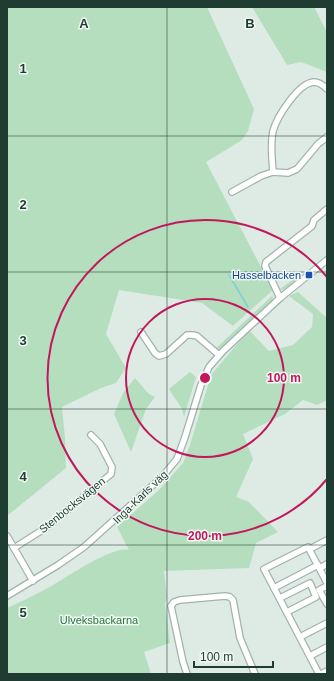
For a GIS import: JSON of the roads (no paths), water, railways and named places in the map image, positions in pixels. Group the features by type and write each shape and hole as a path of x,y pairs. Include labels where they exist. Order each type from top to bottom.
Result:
{"street":[{"path":"272,172 272,144 276,122 291,99 302,88 313,82 319,83 327,89"},
{"path":"232,192 261,176 272,172 288,173 296,169 318,144 327,137"},
{"path":"280,298 265,266 266,262 312,226 314,220 327,209"},
{"name":"Inga-Karls väg","path":"7,596 58,566 84,547 162,478 177,459 201,385 209,367 219,355 280,298 327,260"},
{"path":"141,332 154,353 159,356 166,354 187,335 192,334 197,336 219,355"},
{"name":"Stenbocksvägen","path":"14,548 48,527 111,474 112,467 100,444 91,435"},
{"path":"7,536 33,581"},
{"path":"327,540 310,549 308,547 264,569 320,674 327,671"},
{"path":"310,549 327,584 316,591"},
{"path":"274,588 327,564"},
{"path":"280,598 310,583 327,604"},
{"path":"287,612 316,597 316,591"},
{"path":"187,674 182,662 171,606 174,602 180,600 225,596 230,597 233,600 240,638 255,674"},
{"path":"300,637 327,623"},
{"path":"310,656 327,647"}],"waterway":[{"path":"229,275 248,307"}],"place":[{"name":"Hasselbacken","path":"309,275"}],"park label":[{"name":"Ulveksbackarna","path":"99,620"}]}
